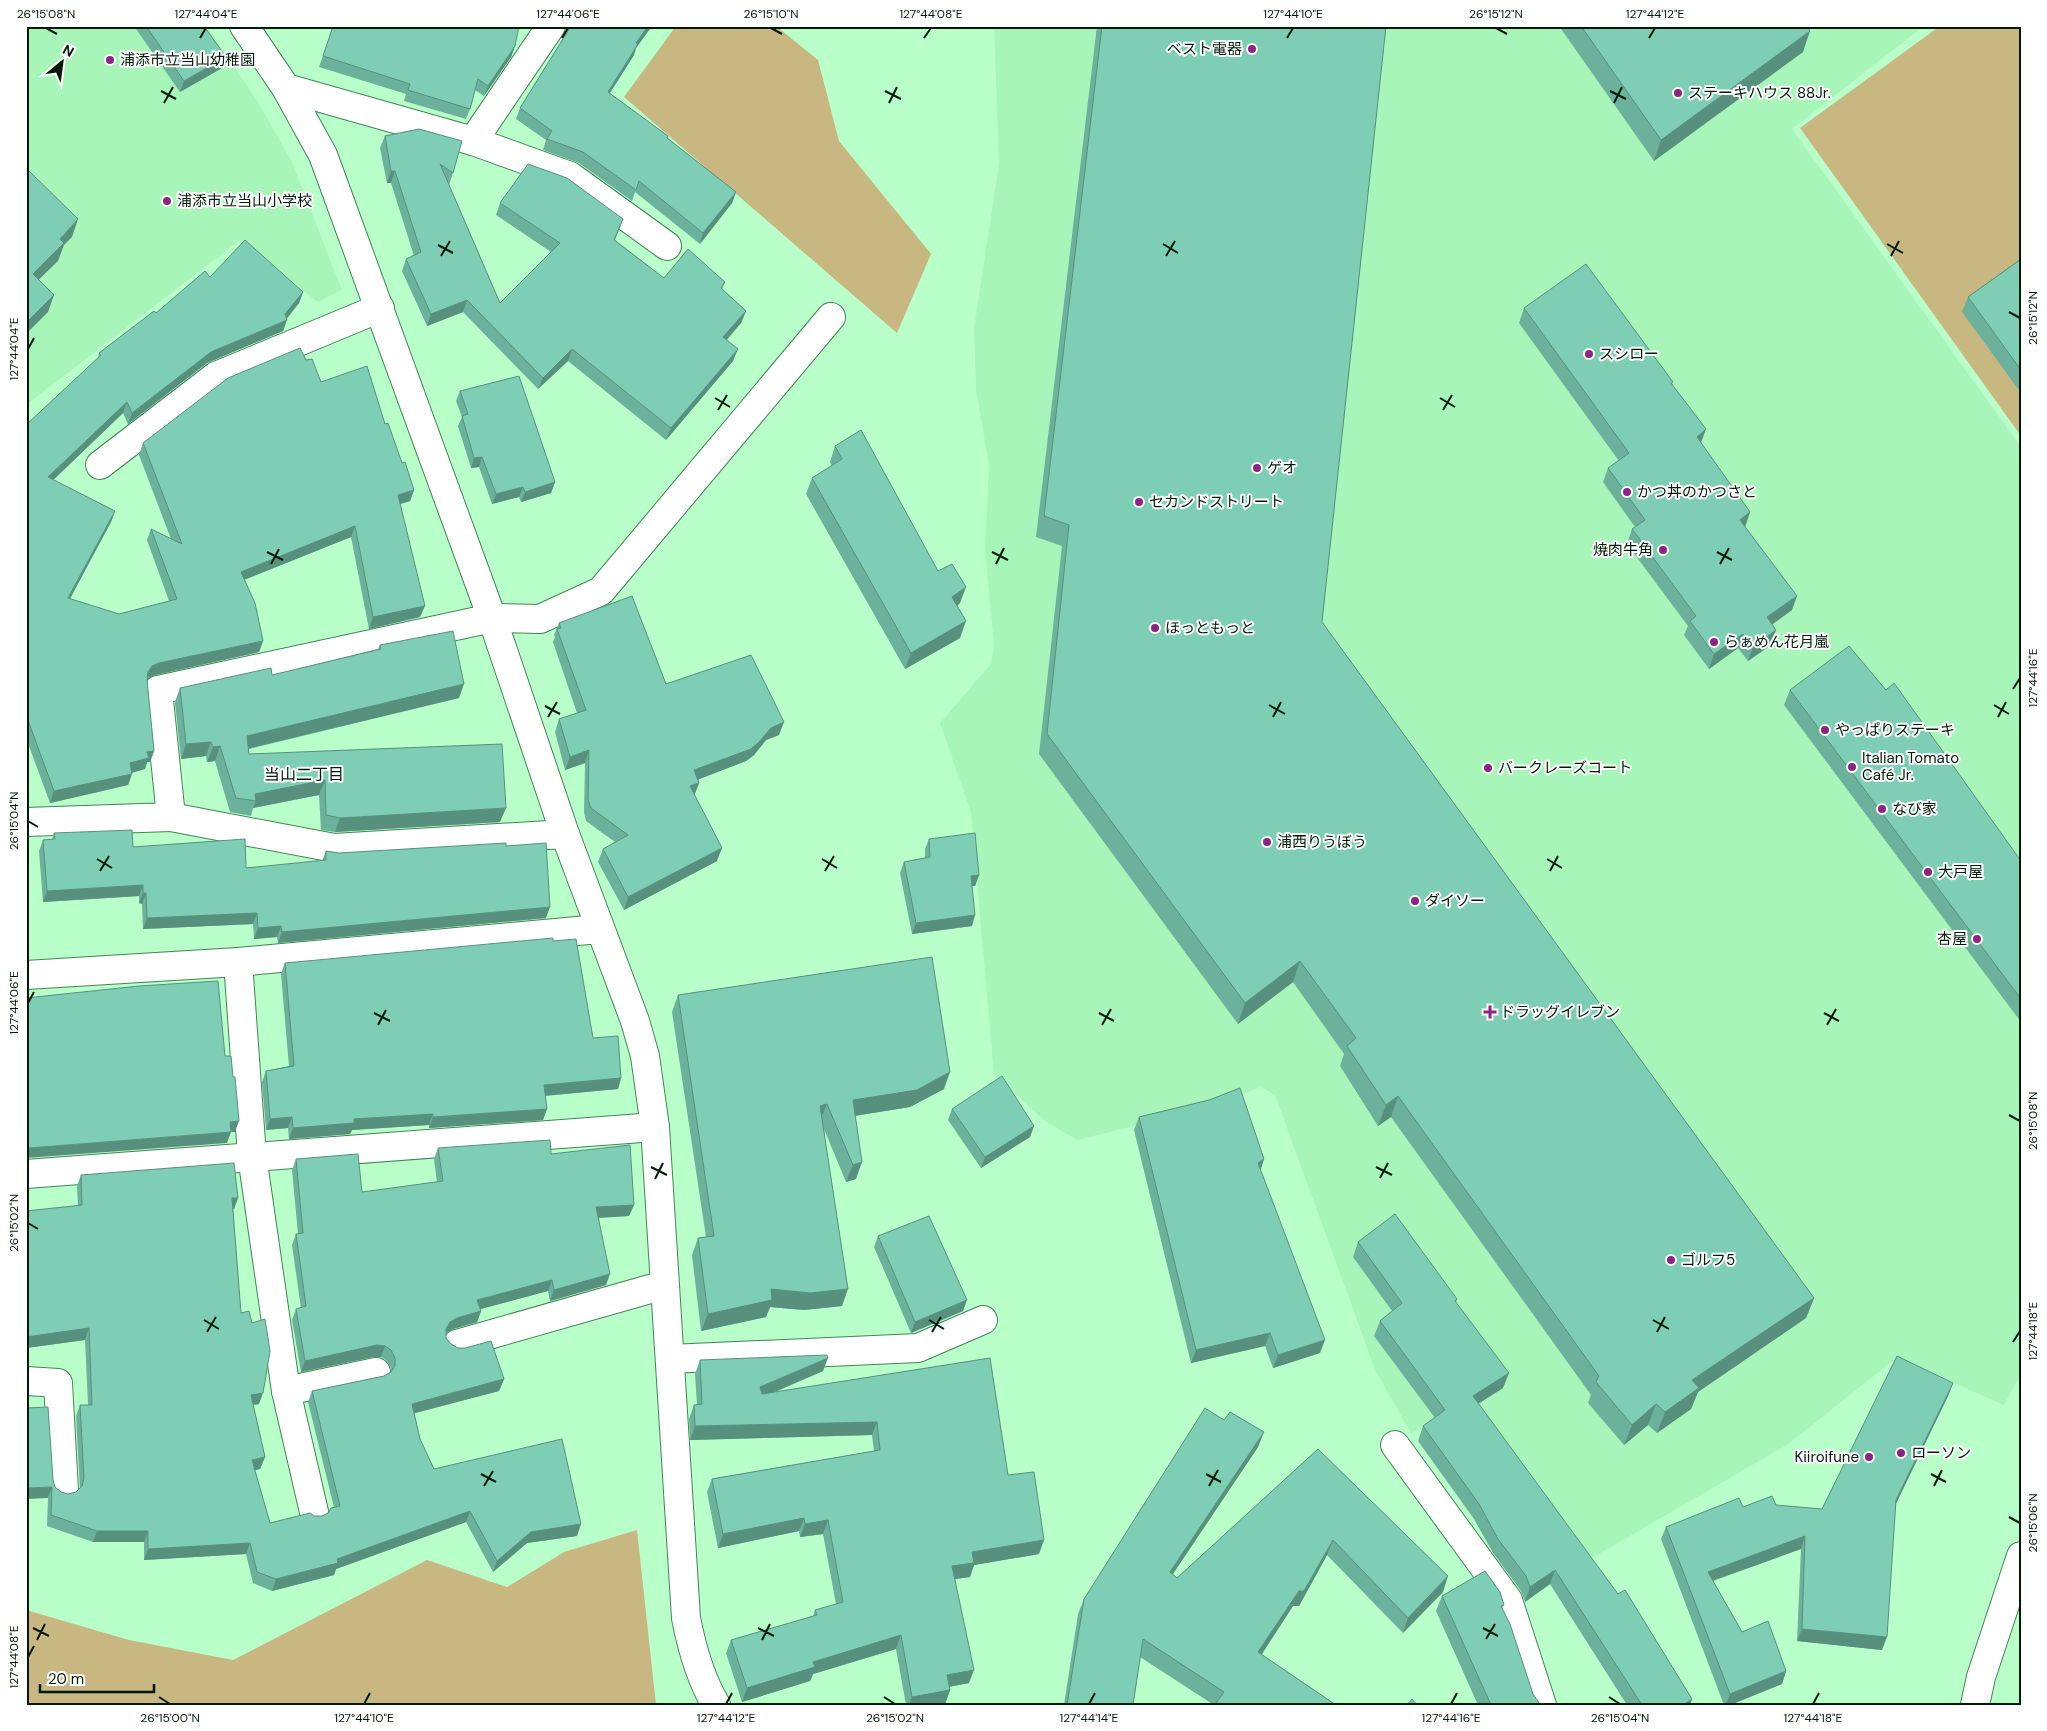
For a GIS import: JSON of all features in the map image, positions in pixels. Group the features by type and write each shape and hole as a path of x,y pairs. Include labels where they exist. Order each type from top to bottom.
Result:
{"street":[{"path":"244,26 286,88 323,155 492,618 564,834 635,1021 644,1056 654,1127 686,1618 690,1642 698,1667 716,1705"},
{"path":"473,141 551,26"},
{"path":"286,88 473,141 570,176 668,246"},
{"path":"100,465 216,376 380,308"},
{"path":"171,817 158,690 492,618 540,619 601,591 831,318"},
{"path":"26,822 171,817 334,848 564,834"},
{"path":"26,970 27,975 238,962 599,929"},
{"path":"238,962 252,1156 286,1391 314,1512"},
{"path":"26,1174 654,1127"},
{"path":"457,1344 664,1285"},
{"path":"670,1359 918,1348 983,1320"},
{"path":"286,1391 376,1372"},
{"path":"26,1381 58,1383 64,1490"},
{"path":"1395,1445 1508,1600 1542,1705"},
{"path":"1975,1705 1981,1678 2021,1556"}],"shaded area":[{"name":"浦添市立当山小学校","path":"26,26 207,26 256,99 291,160 342,290 318,302 239,241 26,405"},
{"path":"676,26 776,26 818,60 839,141 931,254 897,333 624,97"},
{"name":"バークレーズコート","path":"994,26 1924,26 1792,129 2021,447 2021,1374 2004,1405 1896,1358 1787,1445 1590,1559 1475,1403 1411,1433 1376,1372 1275,1095 1261,1087 1203,1109 1077,1140 1045,1121 994,1075 971,812 940,723 991,664 994,646 985,550 989,466 976,389 974,329 999,163"},
{"path":"1940,26 2021,26 2021,436 1800,128"},
{"path":"637,1530 656,1705 26,1705 26,1610 129,1640 233,1660 427,1560 507,1587 564,1552"}],"building":[{"path":"146,26 204,26 226,57 184,81"},
{"path":"333,26 519,26 515,46 488,86 478,79 470,109 408,90 410,84 323,56"},
{"path":"571,26 648,26 608,92 668,136 667,138 736,192 703,233 639,181 636,190 583,152 547,139 552,131 520,108"},
{"path":"1102,26 1386,26 1322,622 1814,1298 1692,1380 1699,1388 1665,1412 1656,1404 1632,1425 1596,1382 1599,1376 1398,1096 1386,1105 1347,1046 1356,1038 1300,961 1245,1003 1047,734 1069,525 1044,516"},
{"path":"1581,26 1807,26 1810,31 1661,140"},
{"path":"419,129 462,141 453,173 440,164 500,303 560,243 500,203 528,164 567,178 623,219 614,240 664,278 688,249 725,282 721,288 746,311 723,337 738,349 671,428 572,349 543,378 467,300 431,314 406,259 421,252 395,171 391,171 385,136"},
{"path":"26,168 78,219 60,239 64,243 33,274 54,295 26,323"},
{"path":"245,240 303,292 285,314 287,320 211,352 132,413 127,402 48,477 115,511 68,598 119,614 177,599 151,529 182,544 143,443 228,378 300,348 306,360 312,359 321,382 367,366 385,424 388,423 402,463 405,462 414,490 398,495 425,606 373,617 355,526 241,572 255,603 263,641 152,666 148,672 147,680 154,751 147,752 149,758 130,763 132,774 54,791 26,715 26,425 101,355 99,353 154,311 156,313 205,271 210,277"},
{"path":"2021,259 2021,370 1968,297"},
{"path":"1586,264 1706,429 1697,437 1750,512 1740,520 1797,596 1767,617 1776,630 1753,647 1743,634 1714,654 1690,621 1696,616 1632,529 1645,520 1608,468 1629,453 1524,308"},
{"path":"519,376 555,482 525,492 523,487 496,494 482,457 474,458 462,416 468,414 460,391"},
{"path":"861,430 938,571 952,564 966,587 952,597 966,621 911,653 812,478 842,459 835,446"},
{"path":"632,596 666,684 751,655 784,722 771,728 751,749 694,770 699,783 690,786 722,848 628,897 603,849 628,835 591,808 588,799 589,750 570,757 559,719 586,710 557,629 561,628 559,623"},
{"path":"453,631 464,684 247,736 249,754 502,744 506,808 340,818 326,815 325,780 255,794 256,801 236,798 220,746 213,747 211,742 186,744 180,688 271,668 272,675 381,649 380,645"},
{"path":"1849,646 1886,690 1894,683 2021,861 2021,999 1790,690"},
{"path":"132,830 133,847 245,839 246,868 326,860 326,851 339,853 506,843 506,846 546,843 550,907 282,932 281,926 258,928 257,913 147,918 146,893 143,893 143,885 47,891 43,840 55,839 54,833"},
{"path":"975,833 979,875 971,876 975,915 916,923 904,862 930,857 929,839"},
{"path":"553,938 553,941 576,939 593,1038 618,1036 621,1078 544,1085 547,1109 433,1117 433,1114 354,1119 354,1123 293,1128 292,1117 270,1119 266,1071 294,1066 285,963"},
{"path":"932,957 950,1072 917,1090 853,1100 862,1162 853,1165 827,1104 820,1106 848,1289 810,1293 771,1289 772,1300 708,1314 698,1238 714,1236 678,995"},
{"path":"218,981 225,1056 231,1056 239,1121 230,1122 231,1132 26,1148 26,998 139,986"},
{"path":"1002,1076 1034,1126 985,1157 952,1109"},
{"path":"1240,1088 1264,1159 1258,1163 1325,1340 1278,1355 1270,1333 1196,1350 1139,1117 1209,1100"},
{"path":"550,1140 551,1154 630,1145 634,1205 596,1207 610,1274 554,1290 552,1280 477,1300 481,1311 450,1322 446,1329 446,1338 458,1348 491,1341 504,1379 412,1404 420,1439 434,1469 562,1439 581,1524 531,1532 497,1561 470,1511 337,1559 338,1563 276,1579 257,1572 250,1543 148,1549 148,1531 97,1531 51,1515 52,1487 26,1488 26,1408 48,1407 53,1480 55,1487 61,1492 68,1494 76,1492 82,1486 84,1478 80,1405 92,1405 89,1328 26,1337 26,1211 82,1205 81,1175 234,1163 238,1198 232,1198 241,1313 249,1311 252,1323 265,1319 270,1351 263,1393 251,1395 265,1457 252,1460 270,1523 310,1513 314,1516 322,1516 328,1513 331,1508 340,1506 312,1391 384,1376 391,1372 395,1366 395,1358 391,1350 385,1346 377,1345 305,1361 296,1309 306,1306 296,1234 303,1233 296,1159 358,1154 362,1192 443,1181 438,1148"},
{"path":"1395,1214 1457,1299 1455,1301 1509,1373 1473,1396 1618,1594 1625,1590 1692,1699 1683,1705 1642,1705 1555,1570 1530,1587 1526,1576 1498,1539 1479,1504 1423,1426 1445,1410 1380,1321 1402,1303 1358,1242"},
{"path":"929,1216 967,1300 915,1322 878,1236"},
{"path":"827,1355 828,1358 760,1387 762,1394 990,1358 1008,1475 1034,1472 1044,1540 972,1552 974,1563 952,1566 974,1670 947,1675 950,1690 912,1697 901,1635 813,1662 815,1667 747,1688 731,1640 817,1615 815,1610 843,1602 828,1520 805,1524 804,1518 723,1534 712,1479 880,1450 877,1422 695,1426 694,1405 702,1404 700,1360"},
{"path":"1897,1356 1953,1383 1896,1500 1887,1637 1802,1629 1805,1536 1708,1572 1742,1632 1768,1621 1786,1671 1730,1694 1666,1527 1739,1498 1743,1507 1772,1496 1776,1505 1822,1509"},
{"path":"1205,1408 1224,1420 1230,1412 1264,1432 1170,1572 1177,1578 1318,1449 1448,1576 1408,1618 1333,1540 1304,1591 1299,1591 1258,1652 1336,1705 1219,1705 1216,1703 1224,1692 1143,1639 1133,1705 1067,1705 1084,1599"},
{"path":"1485,1571 1500,1592 1504,1605 1501,1606 1510,1624 1533,1694 1539,1705 1491,1705 1442,1596"},
{"path":"1412,1699 1417,1705 1407,1705"}],"place":[{"name":"ベスト電器","path":"1252,49"},
{"name":"浦添市立当山幼稚園","path":"110,60"},
{"name":"ステーキハウス 88Jr.","path":"1678,93"},
{"name":"浦添市立当山小学校","path":"167,201"},
{"name":"スシロー","path":"1589,354"},
{"name":"ゲオ","path":"1257,468"},
{"name":"かつ丼のかつさと","path":"1627,492"},
{"name":"セカンドストリート","path":"1139,502"},
{"name":"焼肉牛角","path":"1663,550"},
{"name":"ほっともっと","path":"1155,628"},
{"name":"らぁめん花月嵐","path":"1714,642"},
{"name":"やっぱりステーキ","path":"1825,730"},
{"name":"Italian Tomato Café Jr.","path":"1852,767"},
{"name":"バークレーズコート","path":"1488,768"},
{"name":"なび家","path":"1882,809"},
{"name":"浦西りうぼう","path":"1267,842"},
{"name":"大戸屋","path":"1928,872"},
{"name":"ダイソー","path":"1415,901"},
{"name":"杏屋","path":"1977,939"},
{"name":"ドラッグイレブン","path":"1490,1012"},
{"name":"ゴルフ5","path":"1671,1260"},
{"name":"ローソン","path":"1901,1453"},
{"name":"Kiiroifune","path":"1869,1457"}],"district":[{"name":"当山二丁目","path":"304,774"}]}
